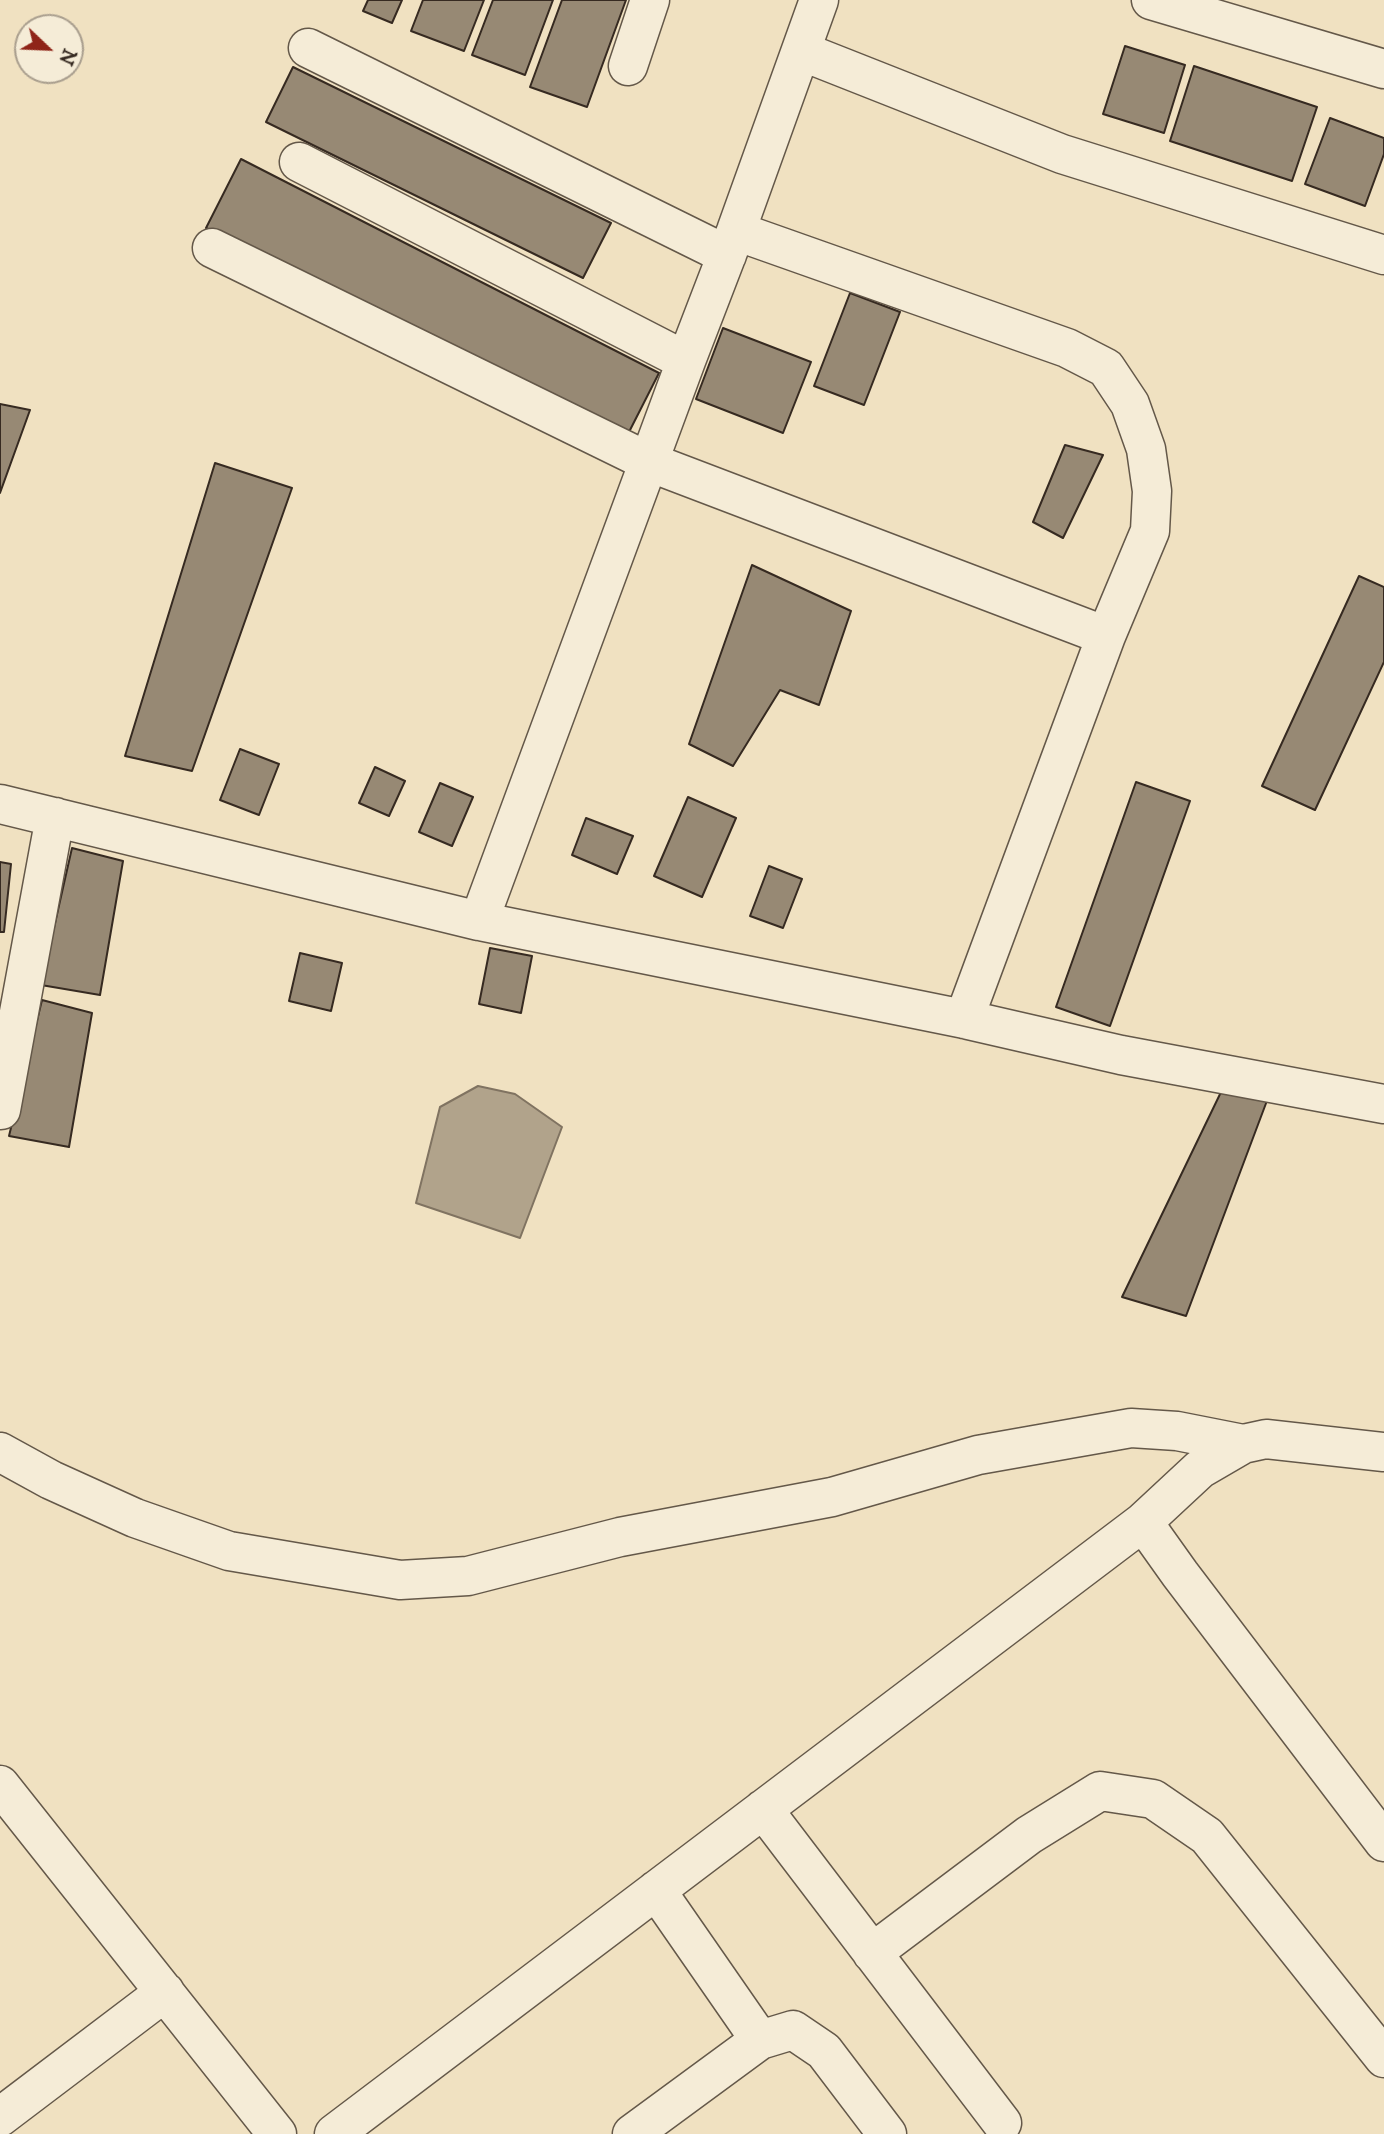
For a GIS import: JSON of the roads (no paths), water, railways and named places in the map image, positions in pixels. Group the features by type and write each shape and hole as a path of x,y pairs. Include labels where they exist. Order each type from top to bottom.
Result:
{"street":[{"path":"628,66 650,0"},
{"path":"479,921 732,243 819,0"},
{"path":"1151,0 1384,69"},
{"path":"308,48 732,243 1067,348 1106,369 1130,404 1146,449 1152,491 1150,531 1106,636 964,1019"},
{"path":"801,51 1062,153 1384,254"},
{"path":"299,162 686,361"},
{"path":"212,248 649,462 1106,636"},
{"path":"0,804 479,921 964,1019 1121,1055 1384,1104"},
{"path":"1,1110 55,817"},
{"path":"0,1452 51,1480 135,1518 229,1551 400,1580 468,1576 620,1537 832,1497 978,1455 1131,1428 1177,1432 1243,1444"},
{"path":"334,2134 1143,1522 1199,1469 1243,1444 1266,1439 1384,1452"},
{"path":"1143,1522 1384,1842"},
{"path":"0,1785 277,2134"},
{"path":"872,1953 1029,1835 1100,1791 1153,1798 1207,1836 1384,2058"},
{"path":"763,1809 1002,2123"},
{"path":"656,1890 760,2040"},
{"path":"0,2117 165,1992"},
{"path":"632,2134 760,2040 793,2030 824,2051 887,2134"}]}
